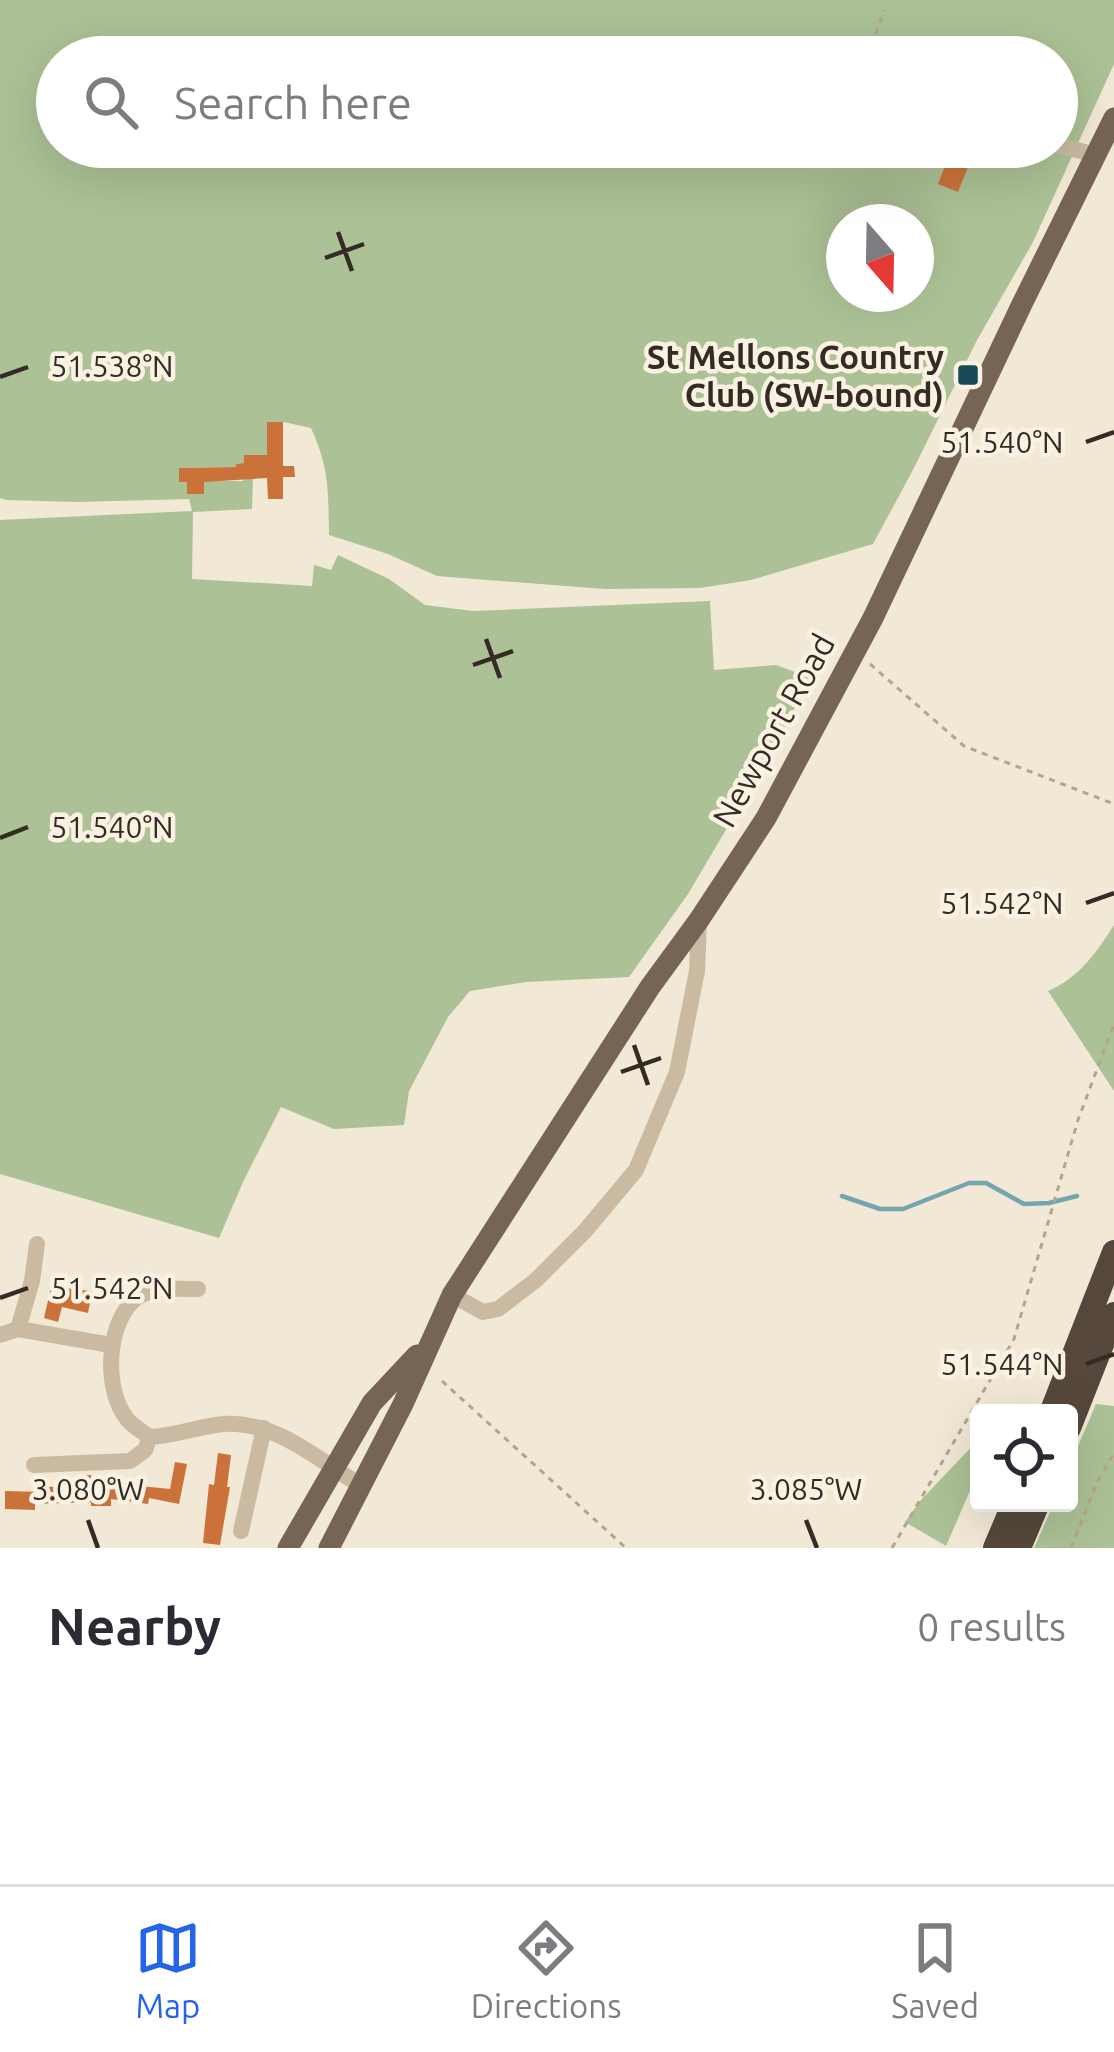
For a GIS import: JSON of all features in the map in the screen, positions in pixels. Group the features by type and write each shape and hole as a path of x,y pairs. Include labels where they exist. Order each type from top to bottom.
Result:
{"highway":[{"path":"1055,1404 1114,1252"},
{"path":"1078,1405 1114,1314"},
{"path":"995,1548 1010,1512"},
{"path":"1018,1548 1034,1512"}],"main road":[{"name":"Newport Road","path":"329,1548 452,1295 650,987 766,818 855,651 1114,118"},
{"name":"Newport Road","path":"293,1546 371,1403 429,1341"}],"street":[{"path":"1078,150 1096,154"},
{"path":"452,1295 483,1312 498,1309 585,1232 636,1170 677,1072 697,971 699,920"},
{"path":"37,1244 32,1281 9,1332 111,1345"},
{"path":"197,1289 162,1288 134,1299 119,1321 111,1345 116,1393 127,1419 150,1437 229,1424 264,1428 360,1485"},
{"path":"241,1532 264,1428"},
{"path":"34,1465 130,1461 145,1450 150,1437"}],"path":[{"path":"875,36 884,10"},
{"path":"855,651 964,746 1114,804"},
{"path":"892,1548 1014,1339 1078,1120 1114,1024"},
{"path":"442,1381 626,1548"},
{"path":"1071,1548 1097,1482 1114,1454"}],"green space":[{"path":"0,0 1114,0 1114,64 1078,143 1078,36 36,36 36,168 1067,168 1033,242 873,544 751,580 700,588 605,589 437,576 329,535 325,469 311,428 268,422 267,455 245,455 244,463 236,467 179,468 179,482 187,482 187,494 204,494 204,481 253,478 252,509 193,512 192,579 312,586 314,565 331,570 338,555 389,579 425,605 473,611 710,601 714,670 776,665 811,678 688,894 629,977 526,982 470,991 448,1017 409,1091 404,1125 334,1129 281,1107 219,1238 0,1174 0,520 192,511 189,499 0,498"},
{"path":"1114,925 1114,1091 1048,991 1078,972"},
{"path":"1096,1404 1114,1406 1114,1548 1034,1548 1050,1512 1078,1512 1078,1446"},
{"path":"970,1448 970,1491 946,1546 905,1522"}],"building":[{"path":"944,168 968,168 958,192 938,184"},
{"path":"267,422 283,422 283,466 294,466 295,477 283,477 283,499 268,499 267,478 204,482 204,494 187,494 187,482 179,482 179,468 236,467 244,463 244,455 267,455"},
{"path":"52,1283 92,1292 88,1313 62,1307 58,1322 44,1318"},
{"path":"218,1453 231,1455 220,1545 203,1543 209,1484 214,1485"},
{"path":"175,1462 187,1464 179,1504 149,1498 148,1504 111,1499 111,1506 91,1506 91,1502 5,1509 5,1491 44,1492 44,1487 79,1486 78,1476 91,1475 91,1489 119,1489 120,1484 170,1489"}],"waterway":[{"path":"842,1196 880,1209 903,1209 969,1183 986,1183 1024,1204 1077,1196"}],"place":[{"name":"St Mellons Country Club (SW-bound)","path":"968,375"}]}
